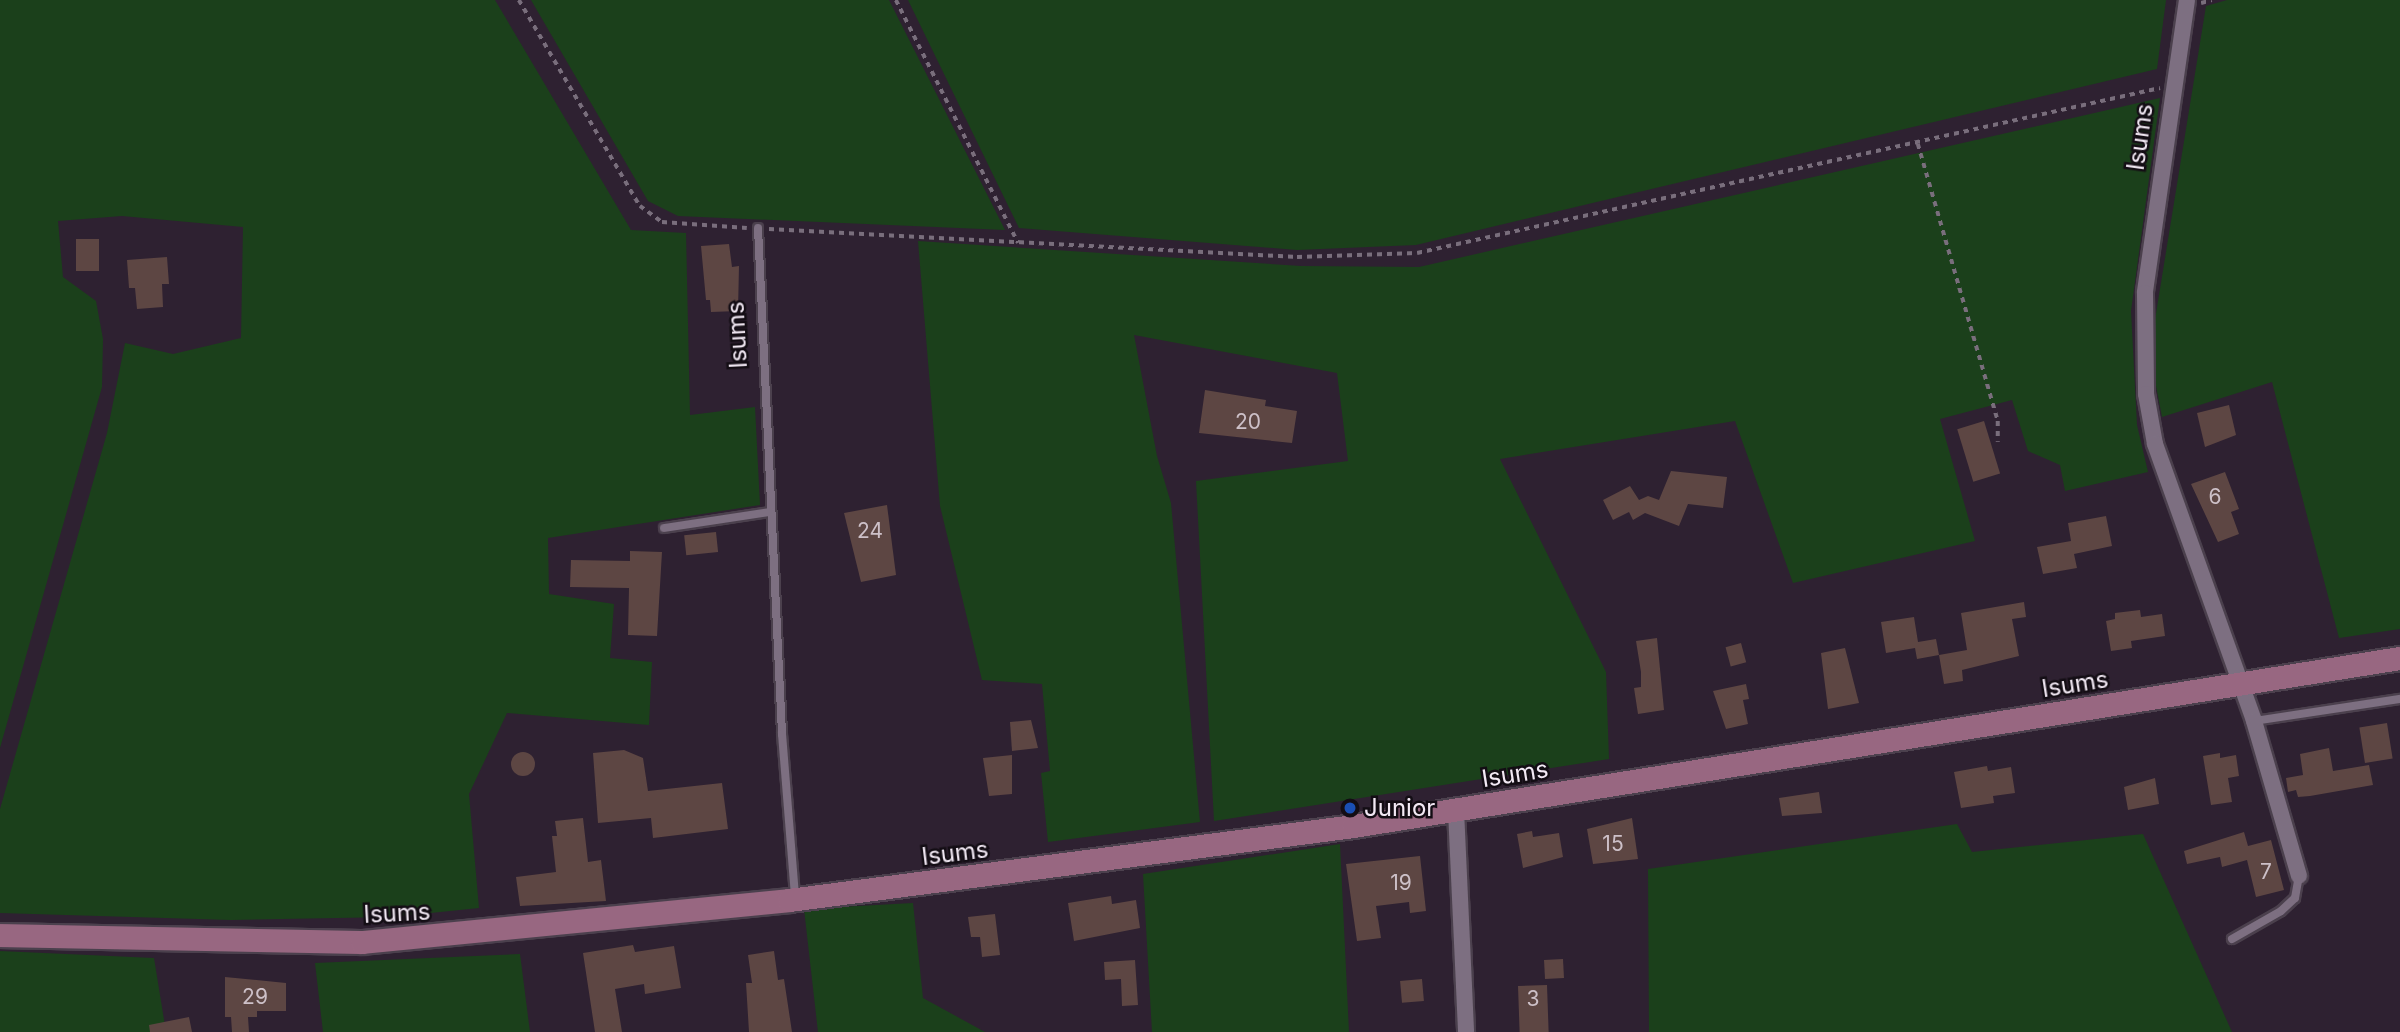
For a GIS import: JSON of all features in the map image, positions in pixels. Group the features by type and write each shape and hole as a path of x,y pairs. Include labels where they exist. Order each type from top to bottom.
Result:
{"main road":[{"name":"Isums","path":"0,935 362,942 796,899 1144,857 1456,810 2400,658"}],"street":[{"name":"Isums","path":"2187,0 2145,293 2146,394 2155,444 2254,721 2300,876"},
{"path":"1456,810 1466,1032"}],"lane":[{"name":"Isums","path":"758,228 770,512 796,899"},
{"path":"664,528 770,512"},
{"path":"2254,721 2400,699"},
{"path":"2232,939 2281,911 2294,898 2300,876"}],"path":[{"path":"519,0 640,206 662,222 1018,243 1297,257 1417,253 2174,85"},
{"path":"896,0 1018,243"},
{"path":"1917,144 1998,421 1998,442"}],"green space":[{"path":"0,0 495,0 631,230 686,233 690,415 755,407 760,505 548,538 549,594 614,604 610,658 652,662 649,725 507,713 469,794 479,908 392,917 231,920 0,913 0,809 107,433 125,343 173,354 241,338 243,227 122,216 58,221 63,277 96,301 103,339 102,387 0,748"},
{"path":"531,0 889,0 1005,230 678,216 648,201"},
{"path":"908,0 2166,0 2157,69 1416,245 1297,250 1019,228"},
{"path":"2227,0 2400,0 2400,629 2339,638 2272,382 2162,417 2151,360 2153,332 2206,6"},
{"path":"2160,98 2131,311 2137,425 2148,472 2065,491 2060,465 2028,451 2012,400 1940,419 1975,541 1793,583 1735,421 1500,459 1606,672 1609,759 1214,821 1196,481 1348,461 1337,373 1134,335 1157,456 1171,503 1200,822 1048,842 1041,773 1050,771 1042,684 982,680 940,506 918,241 1301,266 1419,267"},
{"path":"1957,824 1972,852 2143,834 2232,1032 1649,1032 1648,869"},
{"path":"1340,844 1349,1032 1152,1032 1143,874"},
{"path":"913,903 923,998 985,1032 818,1032 804,909"},
{"path":"0,951 154,958 166,1032 0,1032"},
{"path":"520,954 530,1032 323,1032 315,963"}],"building":[{"path":"76,239 99,239 99,271 76,271"},
{"path":"729,244 732,267 739,266 738,311 711,312 710,300 706,300 701,246"},
{"path":"167,257 169,284 162,284 163,307 137,309 135,288 129,288 127,260"},
{"path":"1205,390 1266,400 1265,406 1297,411 1292,443 1199,433"},
{"path":"2229,405 2236,435 2205,447 2197,413"},
{"path":"1984,421 2000,474 1973,482 1957,429"},
{"path":"1671,471 1727,477 1723,508 1688,504 1679,526 1645,513 1633,520 1629,512 1613,520 1603,500 1630,486 1639,500 1648,496 1659,500"},
{"path":"2225,472 2239,509 2231,512 2239,534 2218,542 2191,484"},
{"path":"887,505 896,575 861,582 844,513"},
{"path":"2106,516 2112,546 2074,554 2077,568 2043,574 2037,547 2071,541 2068,523"},
{"path":"716,532 718,552 686,555 684,535"},
{"path":"630,551 662,552 657,636 628,635 629,588 570,587 571,560 630,561"},
{"path":"2024,602 2026,617 2012,619 2019,656 1962,670 1963,681 1944,684 1939,655 1967,650 1961,613"},
{"path":"2140,610 2141,617 2162,614 2165,636 2131,641 2132,648 2111,651 2106,621 2115,619 2115,613"},
{"path":"1914,617 1918,642 1936,639 1939,655 1917,659 1915,648 1886,653 1881,622"},
{"path":"1657,638 1664,710 1638,714 1634,688 1641,687 1641,672 1636,641"},
{"path":"1741,643 1746,662 1731,666 1726,647"},
{"path":"1845,648 1859,703 1828,709 1821,653"},
{"path":"1746,684 1749,699 1743,700 1748,724 1726,729 1713,691"},
{"path":"1031,720 1038,748 1012,751 1010,722"},
{"path":"2387,723 2393,759 2365,763 2359,727"},
{"path":"2329,748 2333,771 2369,765 2373,785 2298,797 2296,790 2288,792 2286,778 2303,775 2300,754"},
{"path":"624,750 643,758 648,791 722,783 728,829 653,838 651,818 598,823 593,753"},
{"path":"518,752 528,752 535,759 535,769 528,776 518,776 511,769 511,759"},
{"path":"2220,753 2220,758 2236,755 2239,776 2228,778 2232,802 2211,805 2203,756"},
{"path":"1012,755 1012,794 989,796 983,758"},
{"path":"1987,766 1988,771 2011,767 2015,793 1993,796 1994,803 1961,808 1954,772"},
{"path":"2155,778 2159,804 2128,810 2124,787"},
{"path":"1819,792 1822,813 1782,816 1779,798"},
{"path":"583,818 588,862 601,860 606,901 520,906 516,877 556,872 552,836 557,836 555,821"},
{"path":"1632,818 1638,859 1593,864 1587,829"},
{"path":"1532,831 1533,837 1559,833 1563,857 1523,868 1517,834"},
{"path":"2244,832 2248,846 2271,840 2284,890 2256,897 2247,860 2222,867 2220,857 2187,864 2184,851"},
{"path":"1420,856 1426,911 1410,913 1409,902 1376,906 1381,938 1357,941 1346,864"},
{"path":"1111,896 1112,904 1136,900 1140,928 1074,941 1068,903"},
{"path":"995,914 1000,955 982,957 980,937 971,937 968,917"},
{"path":"633,945 635,952 674,946 681,988 645,994 644,984 615,989 622,1032 595,1032 583,953"},
{"path":"774,951 778,980 784,979 792,1032 749,1032 746,983 752,983 748,955"},
{"path":"1563,959 1564,978 1545,979 1544,960"},
{"path":"1135,960 1138,1005 1122,1006 1121,979 1105,980 1104,962"},
{"path":"225,977 286,983 286,1011 257,1011 257,1017 248,1017 249,1032 232,1032 231,1017 225,1017"},
{"path":"1422,979 1424,1001 1402,1003 1400,981"},
{"path":"1547,985 1549,1032 1520,1032 1518,986"},
{"path":"189,1017 192,1032 150,1032 149,1025"}],"place":[{"name":"Junior","path":"1350,808"}]}
